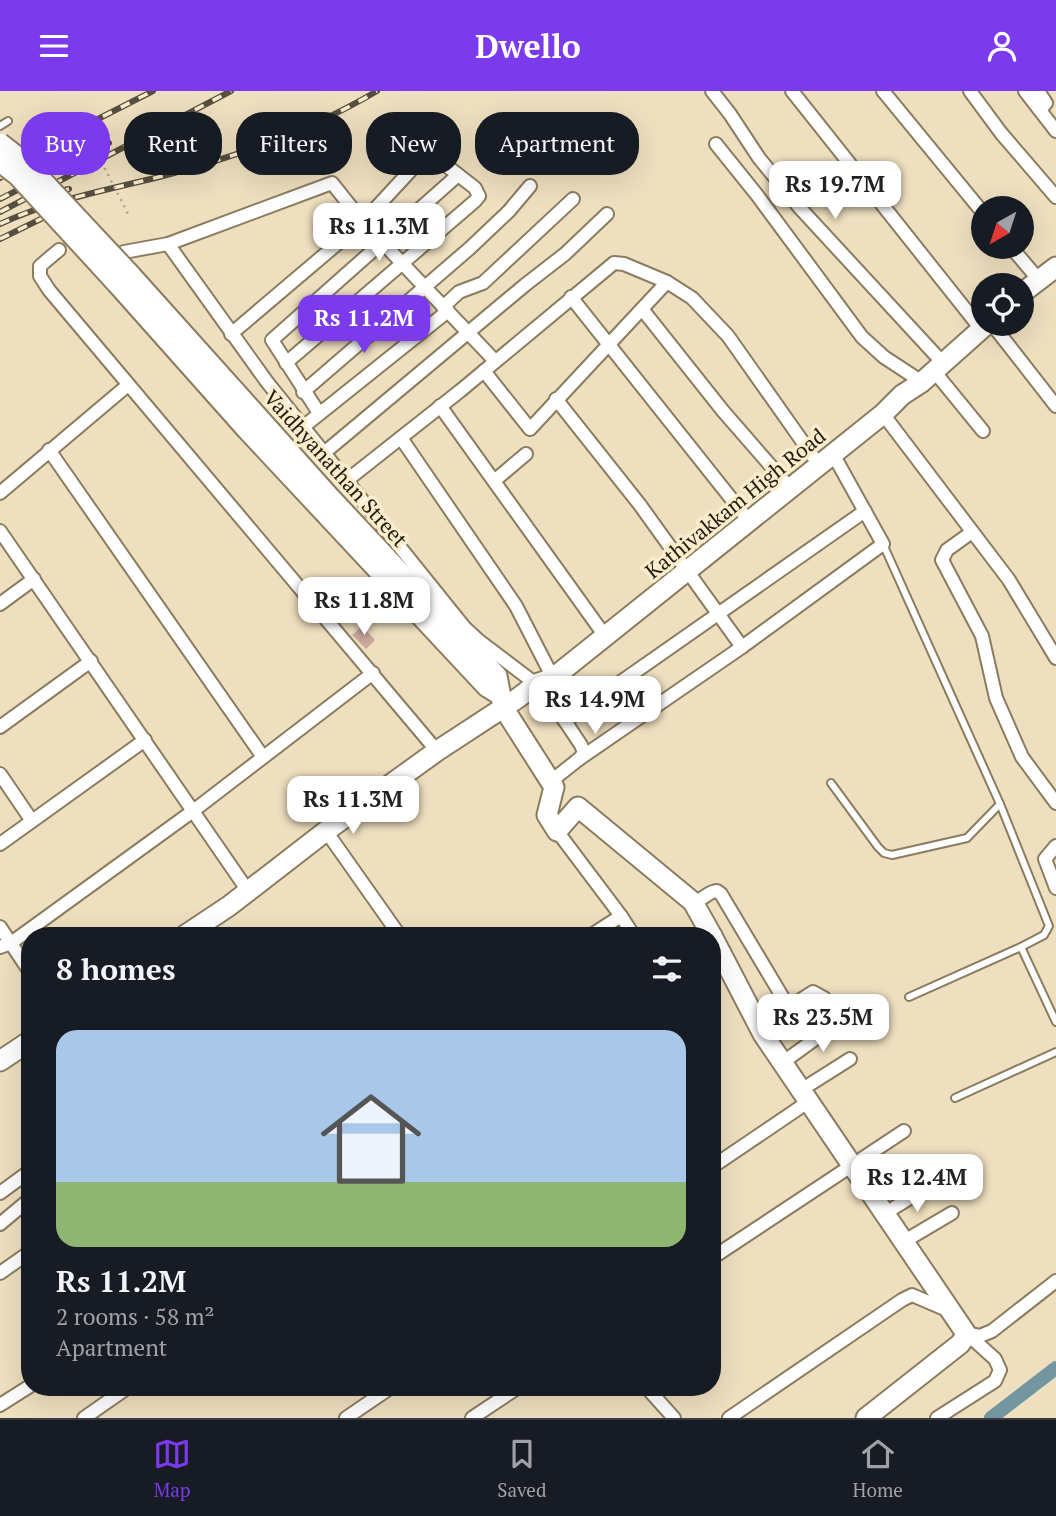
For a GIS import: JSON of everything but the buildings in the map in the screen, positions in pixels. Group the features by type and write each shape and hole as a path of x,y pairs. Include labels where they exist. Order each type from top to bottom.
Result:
{"main road":[{"path":"0,143 28,165 124,279"},
{"path":"0,162 19,176 124,279"},
{"path":"1034,284 1056,268"},
{"name":"Vaidhyanathan Street","path":"124,279 497,676 502,701 550,782"},
{"name":"Kathivakkam High Road","path":"197,927 502,701 544,681 605,636 883,414 902,395 974,336"},
{"path":"550,782 554,787 547,814 557,831 578,807 693,902 707,927"},
{"path":"721,954 758,1027 965,1332 960,1344 866,1418"},
{"path":"0,1061 21,1047"}],"street":[{"path":"712,91 759,158 983,431"},
{"path":"792,91 971,306"},
{"path":"883,91 971,198"},
{"path":"970,91 1056,197"},
{"path":"1025,91 1050,119"},
{"path":"1038,91 1046,103 1050,119"},
{"path":"716,144 862,337 884,357 933,372"},
{"path":"231,334 363,222 406,175"},
{"path":"286,363 475,201 479,196 475,188 458,175 272,340 303,392 319,413"},
{"path":"124,253 168,244 332,183 381,242 495,361"},
{"path":"303,392 509,211 530,186"},
{"path":"303,426 446,309 459,292 484,283 573,199"},
{"path":"324,453 565,254 607,214"},
{"path":"168,244 231,334 465,628 478,641 544,681"},
{"path":"59,250 40,266 40,276 49,291 437,751"},
{"path":"1021,259 1039,280"},
{"path":"346,481 614,263 624,264 667,282 692,299 728,336 865,511 883,544 743,647 579,759 550,782"},
{"path":"484,370 530,429 667,282"},
{"path":"571,297 749,521"},
{"path":"642,309 723,411 790,488"},
{"path":"996,336 1056,406"},
{"path":"0,493 128,385"},
{"path":"556,399 640,505 743,647"},
{"path":"440,406 605,636"},
{"path":"883,414 1024,602 1056,658"},
{"path":"401,438 516,606 544,681 565,721 582,745 583,753 579,759"},
{"path":"49,450 263,757"},
{"path":"494,481 526,454"},
{"path":"565,721 865,511"},
{"path":"0,531 248,891"},
{"path":"972,531 947,550 942,560 982,636 996,698 1022,757 1056,803"},
{"path":"0,604 34,579"},
{"path":"0,727 91,661"},
{"path":"30,927 193,811 373,673"},
{"path":"0,844 145,740"},
{"path":"0,774 32,821"},
{"path":"326,831 394,927"},
{"path":"557,831 628,927"},
{"path":"1056,846 1045,859 1056,888"},
{"path":"693,902 713,891 721,894 789,1008"},
{"path":"604,927 621,916"},
{"path":"0,927 5,945 21,962"},
{"path":"5,945 21,934"},
{"path":"758,1027 813,992 819,993 842,1020 782,1063"},
{"path":"721,1160 850,1059"},
{"path":"721,1252 904,1131"},
{"path":"0,1193 21,1178"},
{"path":"884,1215 932,1185"},
{"path":"0,1224 21,1206"},
{"path":"903,1242 952,1213"},
{"path":"0,1273 21,1258"},
{"path":"965,1332 980,1336 992,1331 1056,1280"},
{"path":"729,1418 912,1295 950,1312"},
{"path":"937,1418 995,1381 1000,1370 995,1359 965,1332"},
{"path":"0,1405 21,1392"},
{"path":"84,1418 116,1396"},
{"path":"346,1418 378,1396"},
{"path":"472,1418 505,1396"},
{"path":"654,1396 674,1418"}],"lane":[{"path":"0,118 8,121 0,126"},
{"path":"883,544 1000,804 1049,926 1044,935 1021,947 909,996"},
{"path":"831,783 878,847 884,853 892,855 967,838 1000,804"},
{"path":"1021,947 1056,1022"},
{"path":"955,1098 1056,1052"}],"path":[{"path":"108,175 128,214"}],"waterway":[{"path":"991,1418 1056,1368"}],"railway":[{"path":"0,178 88,124 153,91"},
{"path":"0,212 231,91"},
{"path":"0,224 42,207 174,173 253,148 329,117 377,91"},
{"path":"0,199 47,175"},
{"path":"27,198 69,189"},
{"path":"0,239 59,210"}]}
